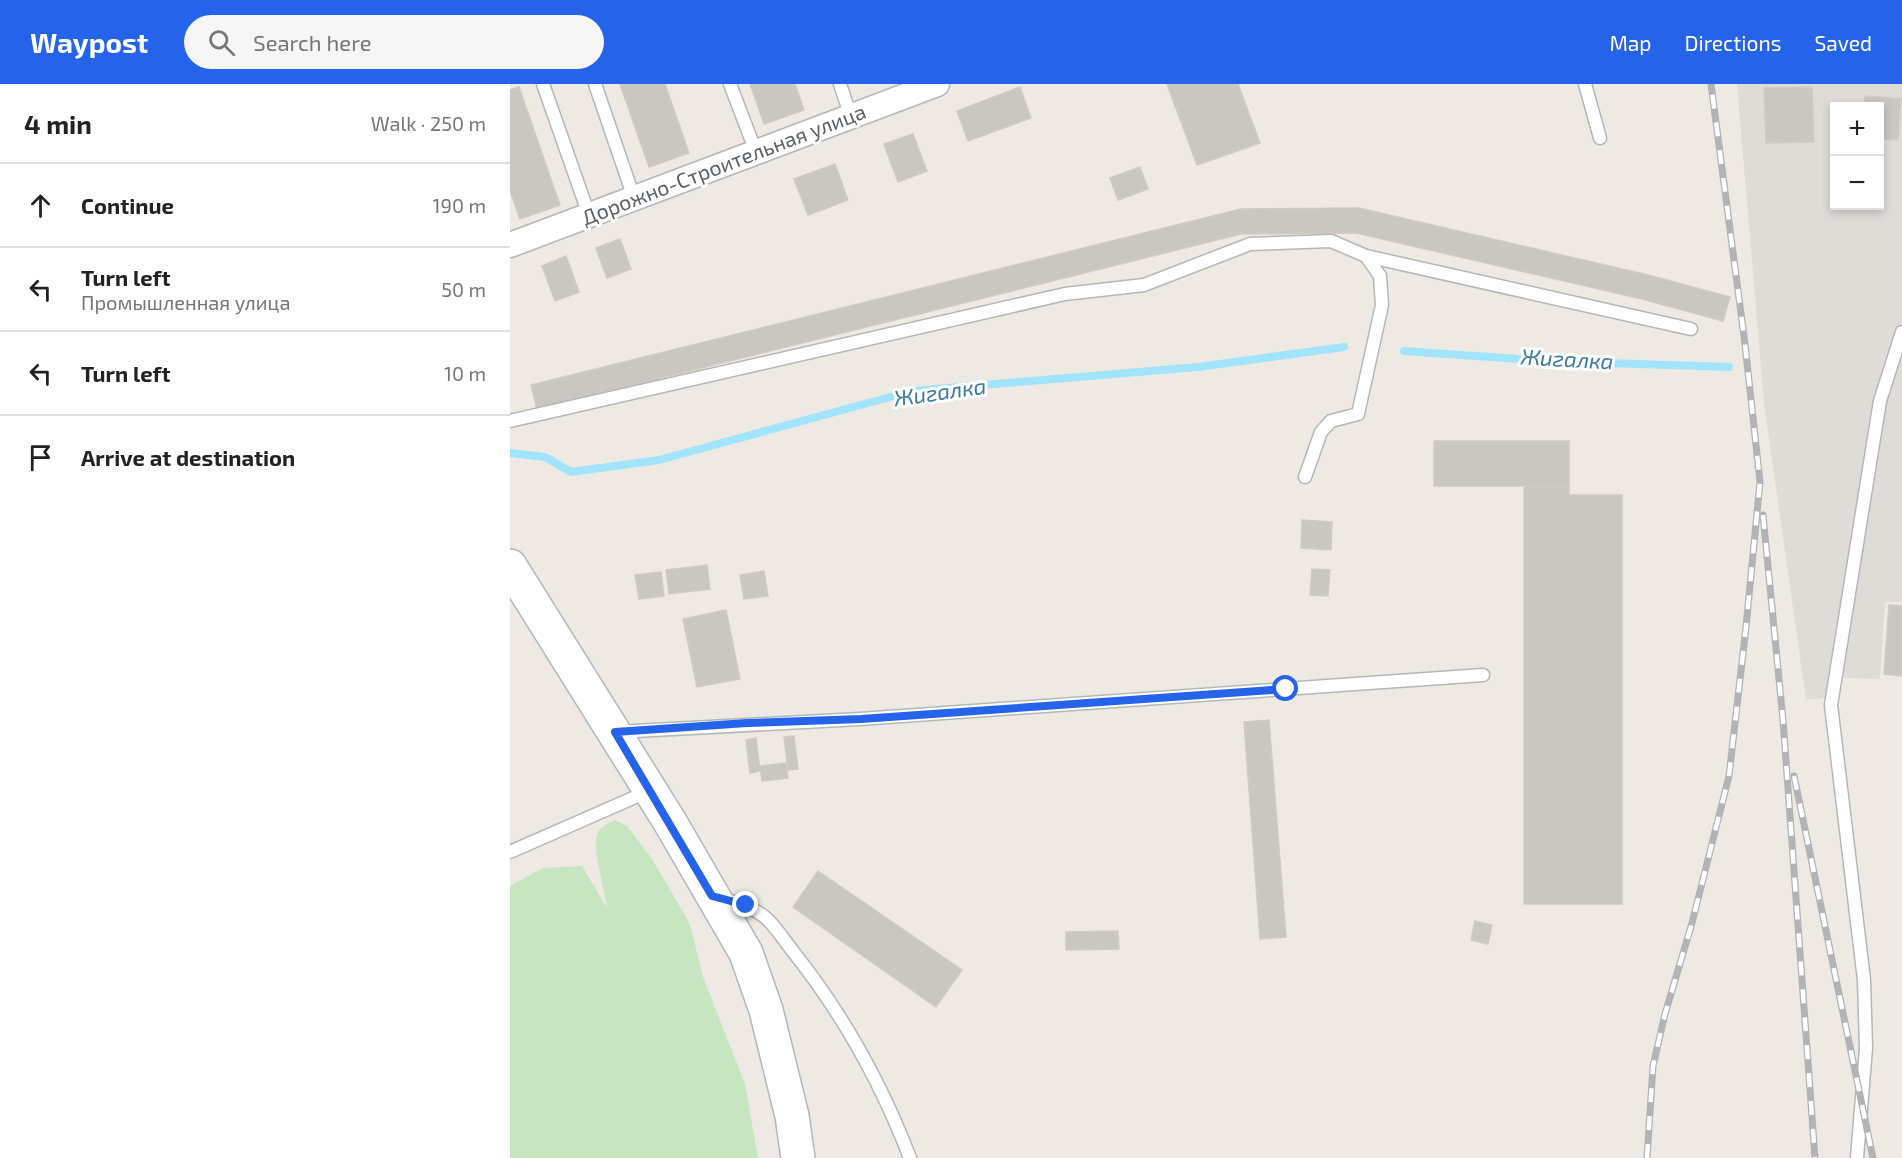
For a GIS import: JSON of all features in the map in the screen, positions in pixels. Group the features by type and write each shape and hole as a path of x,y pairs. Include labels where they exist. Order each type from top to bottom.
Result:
{"street":[{"name":"Дорожно-Строительная улица","path":"510,245 937,84"},
{"path":"510,566 615,732 746,953 766,1010 792,1116 798,1158"}],"lane":[{"path":"543,84 589,215"},
{"path":"595,84 634,198"},
{"path":"730,84 756,152"},
{"path":"840,84 851,117"},
{"path":"1585,84 1600,138"},
{"path":"510,422 1065,294 1144,285 1250,244 1331,241 1366,256 1691,329"},
{"path":"1305,477 1321,432 1331,422 1358,414 1382,305 1380,276 1366,256"},
{"path":"1857,1158 1866,1048 1864,980 1831,705 1880,401 1902,332"},
{"path":"615,732 747,723 861,719 1483,675"},
{"path":"510,852 650,790"},
{"path":"712,896 746,905 767,919 822,988 864,1057 898,1127 910,1158"}],"shaded area":[{"path":"1737,84 1902,84 1902,602 1885,602 1880,679 1840,678 1837,696 1806,700 1764,404"}],"green space":[{"path":"615,820 627,826 652,859 690,924 703,977 745,1084 758,1158 510,1158 510,886 543,868 582,866 607,908 597,859 596,841 600,830"}],"building":[{"path":"620,84 665,84 689,153 649,167"},
{"path":"750,84 795,84 804,110 764,124"},
{"path":"1167,84 1238,84 1260,143 1197,165"},
{"path":"519,87 560,205 520,219 510,190 510,90"},
{"path":"1020,87 1031,118 968,141 957,111"},
{"path":"1812,87 1814,142 1766,143 1764,88"},
{"path":"1865,96 1901,99 1898,140 1884,139 1884,102 1864,102"},
{"path":"913,134 927,171 898,182 884,144"},
{"path":"835,164 848,200 808,215 794,179"},
{"path":"1140,167 1148,189 1118,200 1110,178"},
{"path":"1359,208 1648,275 1730,297 1723,321 1642,299 1356,233 1241,234 537,409 531,385 1241,209"},
{"path":"620,239 631,269 607,278 596,248"},
{"path":"566,256 579,292 555,301 542,266"},
{"path":"1434,441 1569,441 1569,486 1434,486"},
{"path":"1524,486 1569,486 1569,495 1622,495 1622,904 1524,904"},
{"path":"1302,520 1332,522 1331,550 1301,548"},
{"path":"707,565 710,589 669,594 666,570"},
{"path":"1312,569 1330,570 1328,596 1310,595"},
{"path":"764,571 768,596 744,599 740,575"},
{"path":"661,572 664,596 639,599 635,575"},
{"path":"1889,605 1902,606 1902,676 1884,674"},
{"path":"726,610 740,679 697,687 683,619"},
{"path":"1269,720 1286,937 1260,939 1244,722"},
{"path":"794,736 798,769 788,770 784,737"},
{"path":"756,738 760,771 750,773 746,740"},
{"path":"786,763 788,778 762,781 760,766"},
{"path":"818,871 962,970 936,1007 793,907"},
{"path":"1475,921 1492,925 1488,944 1471,940"},
{"path":"1118,931 1119,949 1066,950 1066,932"}],"waterway":[{"name":"Жигалка","path":"510,453 545,457 571,472 659,460 912,391 1198,367 1344,347"},
{"name":"Жигалка","path":"1404,351 1547,361 1729,367"}],"railway":[{"path":"1647,1158 1653,1066 1729,776 1760,482 1745,344 1711,84"},
{"path":"1763,515 1783,720 1815,1158"},
{"path":"1794,776 1873,1158"}],"route":[{"path":"746,905 712,896 615,732 747,723 861,719 1286,689"}]}
